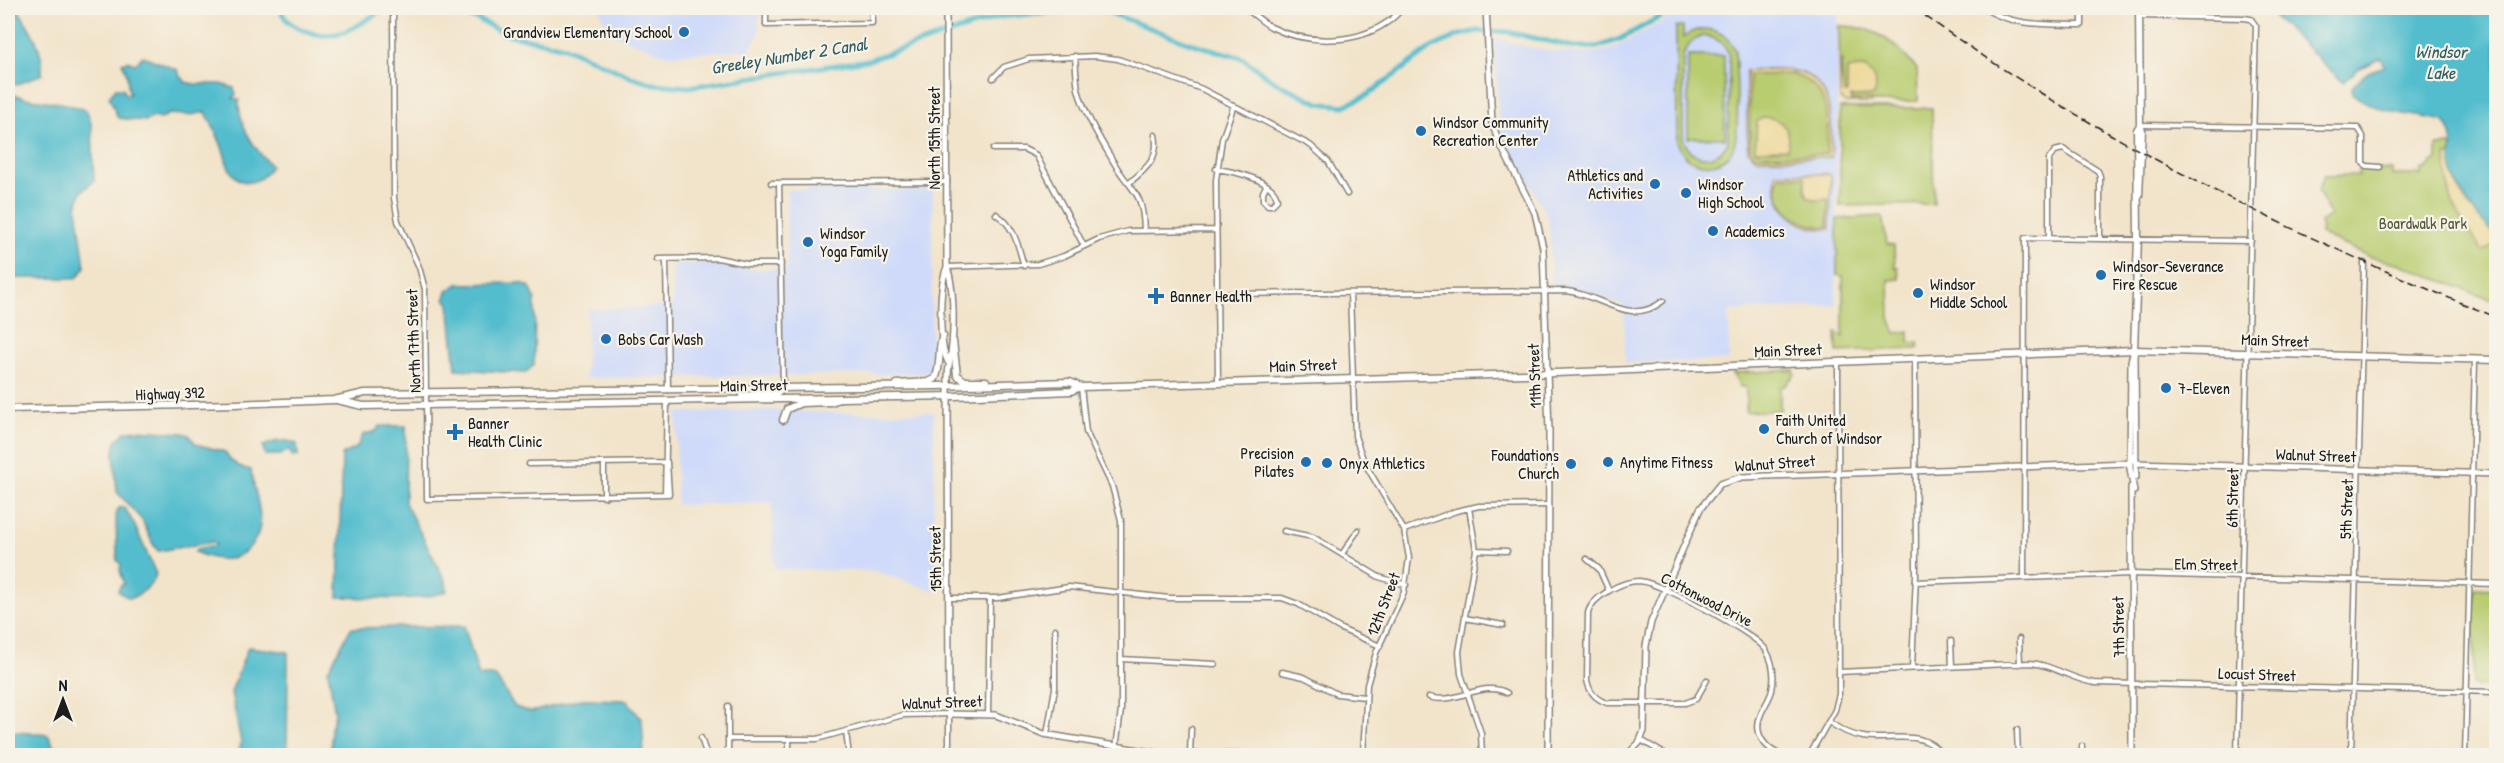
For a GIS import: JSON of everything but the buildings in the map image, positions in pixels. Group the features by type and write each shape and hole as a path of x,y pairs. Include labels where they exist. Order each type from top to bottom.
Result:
{"main road":[{"name":"7th Street","path":"2134,350 2138,202 2142,181 2139,8"},
{"path":"884,387 904,382 928,382 935,379 938,372 939,346 943,336"},
{"path":"953,341 955,372 962,380 1013,384"},
{"name":"Main Street","path":"427,405 596,400 948,396 1071,392 1081,387 1218,381 1548,373 2134,350 2496,360"},
{"name":"Main Street","path":"427,393 843,388 1070,382 1081,387"},
{"path":"736,399 745,394 778,393 783,388"},
{"path":"781,398 787,393 826,392 843,388"},
{"path":"667,400 677,394 705,393 718,389"},
{"path":"596,400 611,397 656,396 668,390"},
{"name":"Highway 392","path":"8,409 130,408 334,400 365,393 427,393"},
{"path":"783,420 787,409 795,404 831,402 844,398"},
{"name":"Highway 392","path":"334,400 363,406 427,405"}],"street":[{"name":"North 17th Street","path":"393,8 394,198 398,221 419,267 425,289 427,499 604,497"},
{"path":"766,8 766,25 872,23 872,8"},
{"name":"North 15th Street","path":"946,8 947,267 951,278 951,300"},
{"path":"1245,8 1269,26 1291,35 1328,40 1359,34 1386,24 1403,8"},
{"name":"11th Street","path":"1486,8 1492,123 1498,140 1535,213 1542,236 1548,373 1548,756"},
{"path":"1984,8 1996,16 2027,24 2082,25 2082,8"},
{"name":"6th Street","path":"2139,16 2244,18 2254,21 2256,26 2237,756"},
{"path":"1075,56 1078,88 1083,102 1112,160 1143,205 1144,231"},
{"path":"993,78 1004,67 1025,60 1075,56 1118,59 1202,88 1316,150 1332,166 1347,194"},
{"path":"1218,381 1216,169 1222,139 1234,105"},
{"path":"2140,125 2358,128 2363,136 2363,161 2367,166 2380,167"},
{"path":"1129,183 1146,169 1154,157 1157,146 1155,135"},
{"path":"993,149 1024,149 1036,155 1084,246"},
{"path":"2049,238 2049,159 2055,150 2063,149 2098,171 2100,238"},
{"path":"1216,169 1237,172 1266,186 1277,195 1277,200 1272,205 1268,205 1263,200 1266,186"},
{"path":"771,183 948,182"},
{"path":"779,183 783,388"},
{"path":"996,214 1005,220 1012,230 1024,266"},
{"path":"947,267 1024,266 1055,259 1112,235 1144,231 1216,230"},
{"path":"2024,578 2025,238 2251,241"},
{"path":"658,259 718,258 747,264 781,264"},
{"path":"666,259 668,390"},
{"name":"5th Street","path":"2351,756 2364,263"},
{"name":"North 15th Street","path":"942,299 942,278 947,267"},
{"path":"1217,294 1545,291 1585,294 1631,312 1652,309 1663,301"},
{"name":"12th Street","path":"1350,293 1355,436 1360,452 1404,530 1409,558 1406,585 1370,672 1365,697 1364,755"},
{"name":"15th Street","path":"942,299 944,353 948,362"},
{"name":"15th Street","path":"946,756 950,714 948,362 953,341 951,300"},
{"name":"7th Street","path":"2132,756 2131,361 2134,350"},
{"name":"7th Street","path":"2132,499 2134,491 2132,463 2134,350"},
{"path":"1912,668 1915,582 1915,359"},
{"path":"2465,756 2475,359"},
{"path":"1809,756 1838,702 1838,362"},
{"path":"1081,387 1086,432 1112,486 1119,510 1120,721 1114,756"},
{"path":"604,463 604,497 667,494 667,400"},
{"path":"529,464 667,462"},
{"name":"Walnut Street","path":"1641,740 1645,726 1647,637 1651,622 1700,509 1720,484 1742,477 2132,463 2496,474"},
{"path":"1404,530 1468,508 1498,505 1549,505"},
{"path":"1468,508 1476,550 1459,666 1481,733 1482,756"},
{"path":"1342,554 1358,530"},
{"path":"1284,531 1313,537 1379,577 1406,585"},
{"path":"1476,550 1507,551"},
{"path":"1587,559 1599,569 1609,591"},
{"name":"Elm Street","path":"1915,582 2131,574 2496,584"},
{"name":"Cottonwood Drive","path":"1707,680 1696,699 1691,702 1601,701 1592,695 1588,685 1588,610 1596,598 1609,591 1640,581 1665,590 1748,633 1764,647 1772,663 1774,681 1759,717 1758,732 1767,747 1784,756"},
{"path":"949,598 990,599 1060,587 1169,597 1286,599 1380,646"},
{"path":"988,714 990,599"},
{"path":"1465,618 1503,625"},
{"path":"1047,734 1054,688 1055,629"},
{"path":"2019,639 2020,664"},
{"path":"1951,641 1952,666"},
{"path":"1121,659 1215,664"},
{"name":"Locust Street","path":"1839,672 2020,664 2043,665 2087,682 2496,692"},
{"path":"1282,672 1304,677 1337,694 1365,697"},
{"path":"1429,697 1444,700 1494,689 1507,693"},
{"path":"728,705 728,756"},
{"name":"Walnut Street","path":"728,739 818,739 903,715 988,714 1003,717 1047,734 1163,754 1373,756"},
{"path":"1829,722 1844,731 1863,737 1921,738 1934,745 1942,756"},
{"path":"1190,754 1191,729"},
{"path":"2017,730 2018,756"},
{"path":"846,732 849,756"},
{"path":"701,738 707,756"},
{"path":"789,739 789,756"},
{"path":"1626,756 1641,740 1668,756"},
{"path":"2082,746 2082,756"}],"shaded area":[{"name":"Grandview Elementary School","path":"599,8 763,8 763,11 758,21 760,31 748,52 738,50 667,55 609,33"},
{"name":"Windsor High School","path":"1686,8 1838,8 1836,305 1729,311 1729,360 1625,363 1624,306 1589,292 1570,287 1552,287 1549,220 1499,128 1494,38 1536,49 1584,54 1609,50"},
{"path":"787,190 933,190 931,373 585,378 588,309 673,306 672,264 716,263 750,269 787,269"},
{"path":"770,410 835,413 934,412 934,515 938,592 874,571 774,569 772,502 676,505 677,412"}],"green space":[{"path":"1839,26 1874,32 1884,37 1900,51 1917,69 1918,101 1846,103 1840,98"},
{"path":"1676,27 1683,27 1683,38 1698,30 1713,30 1726,37 1735,51 1737,129 1733,148 1721,161 1703,164 1687,157 1677,142","holes":["1702,36 1723,44 1729,57 1728,143 1723,150 1710,157 1691,152 1683,138 1683,55 1691,42"]},
{"path":"1688,56 1724,56 1725,138 1688,138"},
{"path":"1746,71 1794,71 1818,83 1828,105 1831,157 1757,158 1748,151"},
{"path":"1840,108 1932,108 1934,204 1840,206"},
{"name":"Boardwalk Park","path":"2451,145 2453,156 2486,226 2496,235 2496,302 2397,263 2370,257 2320,234 2322,229 2320,222 2330,215 2318,191 2324,176 2358,175 2359,163 2368,169 2392,170 2392,175 2421,175 2421,170 2437,160 2437,146"},
{"path":"1776,173 1828,174 1831,177 1830,229 1807,226 1790,214 1779,197"},
{"path":"1882,216 1887,244 1894,245 1895,267 1898,267 1899,279 1889,280 1890,318 1896,333 1909,331 1909,342 1919,343 1919,347 1917,349 1837,352 1836,332 1843,337 1843,276 1837,275 1837,219"},
{"path":"1794,370 1795,374 1785,386 1780,387 1780,410 1746,412 1746,387 1740,387 1733,373"},
{"path":"2475,588 2496,589 2496,687 2473,686"}],"sand":[{"path":"1840,62 1843,62 1841,66 1844,93 1847,93 1847,69 1864,68 1873,76 1876,83 1874,96 1851,97 1852,101 1871,100 1871,103 1846,103 1840,98"},
{"path":"1746,71 1794,71 1818,83 1828,105 1831,157 1757,158 1748,151","holes":["1790,74 1814,86 1825,105 1828,129 1827,154 1754,155 1750,149 1749,75"]},
{"path":"1765,117 1777,120 1785,127 1789,137 1787,149 1755,150 1757,121"},
{"path":"2446,155 2453,156 2454,178 2465,200 2496,235 2496,242 2484,251 2459,217 2450,196"},
{"path":"1776,173 1828,174 1831,177 1830,229 1818,229 1797,221 1783,206 1778,196 1776,185","holes":["1779,176 1805,177 1805,190 1808,197 1815,200 1828,199 1828,227 1808,224 1790,213 1783,205 1777,186"]}],"water":[{"path":"8,8 17,8 27,24 38,47 42,65 42,74 16,85 8,81"},
{"name":"Windsor Lake","path":"2265,8 2496,8 2496,235 2482,222 2459,188 2452,170 2451,134 2444,121 2373,106 2353,94 2352,87 2368,72 2385,66 2381,58 2358,69 2343,82"},
{"path":"143,56 178,70 185,82 221,84 234,88 236,94 233,98 239,100 244,127 253,144 271,166 267,172 251,182 240,180 235,176 206,112 190,115 169,114 160,119 154,117 145,121 118,118 109,96 116,88 123,88 125,95 130,94 122,63 128,61 135,64"},
{"path":"8,93 87,111 92,127 94,181 81,192 77,207 85,267 77,278 8,278"},
{"path":"522,283 530,287 535,299 534,365 525,373 456,369 449,304 445,298 447,291 458,284"},
{"path":"380,426 406,426 405,503 446,582 447,591 435,595 408,598 338,597 342,455 356,448 363,435 376,431"},
{"path":"135,430 189,435 196,444 225,452 236,464 251,470 259,507 260,527 255,540 246,551 234,558 223,559 195,552 197,549 216,545 213,542 158,551 142,520 117,492 114,453 116,441 125,432"},
{"path":"277,441 297,444 298,456 293,457 289,450 280,455 265,455 263,446"},
{"path":"124,507 156,574 146,589 129,598 118,591 124,584 120,570 121,564 117,560 116,513 119,508"},
{"path":"464,626 479,676 495,676 515,707 531,712 581,699 627,700 642,720 644,755 331,755 331,729 335,713 328,670 351,628"},
{"path":"248,647 288,652 287,755 239,755 241,742 231,692"},
{"path":"8,731 48,735 58,755 8,755"}],"waterway":[{"name":"Greeley Number 2 Canal","path":"280,8 288,22 303,30 326,35 337,34 356,27 385,8"},
{"name":"Greeley Number 2 Canal","path":"437,8 477,19 506,34 565,47 631,77 654,84 688,87 868,60 999,17 1097,8 1190,43 1242,58 1275,82 1319,103 1344,106 1366,96 1431,48 1459,35 1477,31 1508,32 1573,47 1597,47 1620,39 1676,8"}],"railway":[{"path":"1914,8 2052,100 2195,180 2344,252 2496,317"}],"place":[{"name":"Grandview Elementary School","path":"684,32"},
{"name":"Windsor Community Recreation Center","path":"1421,131"},
{"name":"Athletics and Activities","path":"1655,184"},
{"name":"Windsor High School","path":"1686,193"},
{"name":"Academics","path":"1713,231"},
{"name":"Windsor Yoga Family","path":"808,242"},
{"name":"Windsor-Severance Fire Rescue","path":"2101,275"},
{"name":"Windsor Middle School","path":"1918,293"},
{"name":"Banner Health","path":"1156,296"},
{"name":"Bobs Car Wash","path":"606,339"},
{"name":"7-Eleven","path":"2166,388"},
{"name":"Faith United Church of Windsor","path":"1764,429"},
{"name":"Banner Health Clinic","path":"455,432"},
{"name":"Precision Pilates","path":"1306,462"},
{"name":"Anytime Fitness","path":"1608,462"},
{"name":"Onyx Athletics","path":"1327,463"},
{"name":"Foundations Church","path":"1571,464"}]}
